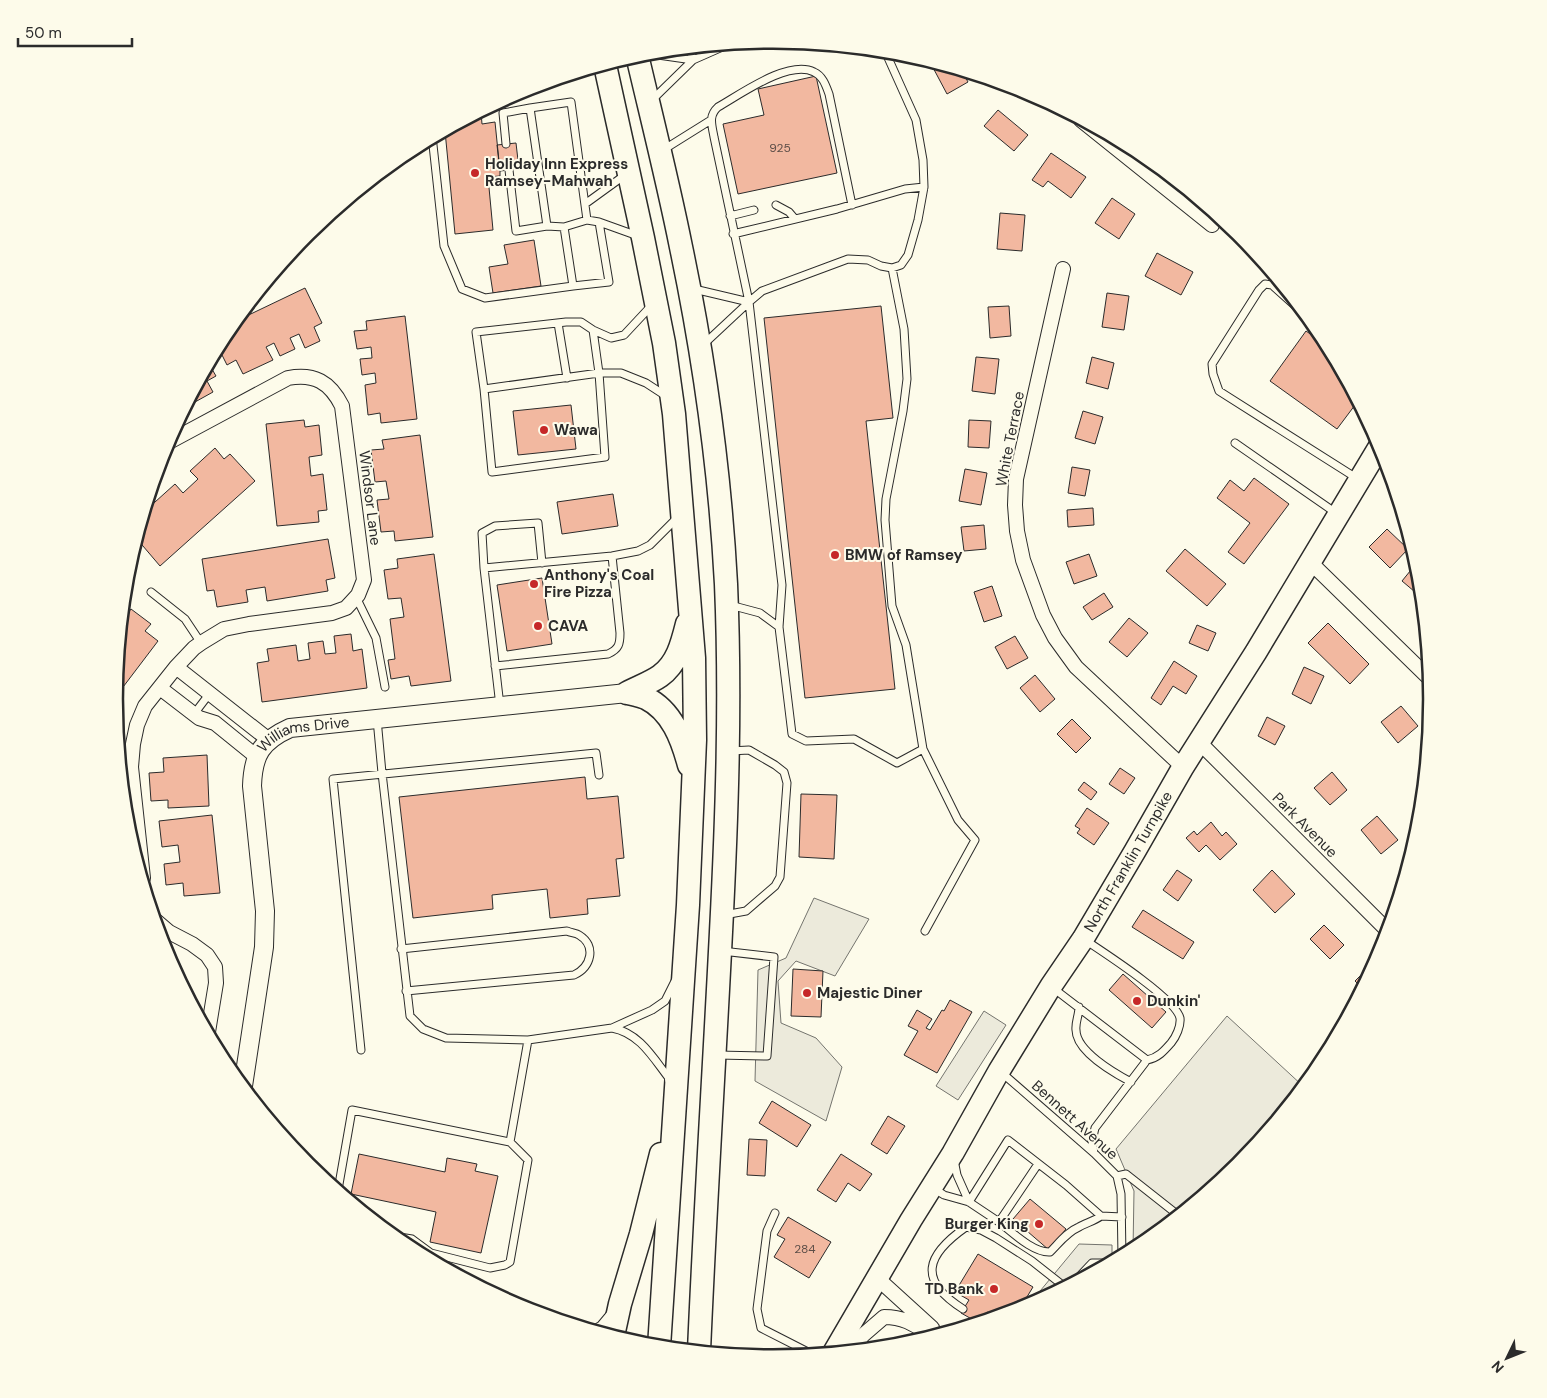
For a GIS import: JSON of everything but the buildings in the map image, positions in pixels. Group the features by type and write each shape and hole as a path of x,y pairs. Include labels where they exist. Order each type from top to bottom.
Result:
{"highway":[{"path":"639,63 660,152 700,348 719,499 726,604 728,665 726,831 703,1243 699,1345"},
{"path":"606,71 664,343 672,400 694,658 693,782 685,955 660,1339"},
{"path":"627,693 660,676 669,667 682,646 691,609"},
{"path":"627,693 645,698 655,704 674,723 686,754 693,782"},
{"path":"614,1329 620,1304 642,1234 675,1097"},
{"path":"703,1243 711,1346"}],"main road":[{"name":"North Franklin Turnpike","path":"838,1346 953,1153 999,1071 1051,986 1083,939 1183,767 1375,453"}],"street":[{"path":"1111,143 1212,225"},
{"name":"White Terrace","path":"1063,269 1016,479 1015,505 1022,560 1043,615 1055,638 1076,667 1183,767"},
{"name":"Windsor Lane","path":"179,437 288,378 301,376 318,379 337,395 342,406 364,580 356,597"},
{"path":"1310,562 1423,672"},
{"path":"136,823 131,767 137,725 145,706 176,667 201,642 224,630 249,624 332,613 346,608 356,597"},
{"path":"176,667 270,740"},
{"path":"160,688 199,718 214,724 257,757"},
{"name":"Williams Drive","path":"244,1076 264,946 265,911 252,786 252,768 263,747 270,740 290,728 627,693"},
{"name":"Park Avenue","path":"1199,742 1382,925"},
{"path":"166,929 207,955 215,967 216,983 209,1023"},
{"path":"877,1278 933,1329"},
{"path":"857,1344 862,1336 884,1317 897,1317 924,1331"}],"lane":[{"path":"649,104 693,60 710,52"},
{"path":"691,54 693,60"},
{"path":"671,57 693,60"},
{"path":"700,348 762,291 848,259 868,260 881,266 892,268 900,265 908,255 918,220 924,187 923,160 916,120 889,59"},
{"path":"852,205 829,94 826,84 814,71 798,68 766,79 718,107 713,112 711,120 749,302 782,584 779,627 792,734 806,741 854,739 896,763 923,749"},
{"path":"506,144 503,113 571,102 587,220"},
{"path":"530,108 547,226"},
{"path":"660,152 711,120"},
{"path":"433,145 444,246 462,289 485,298 609,282 599,222"},
{"path":"509,170 516,231 547,226 564,227 587,220 599,222 643,238"},
{"path":"585,204 629,172"},
{"path":"734,234 852,205 905,189 924,187"},
{"path":"776,205 789,212 795,219"},
{"path":"730,216 754,210"},
{"path":"564,227 573,286"},
{"path":"892,268 904,329 908,380 886,499 885,520 892,606 906,644 923,749 958,820 975,840 925,931"},
{"path":"1281,293 1272,285 1266,284 1259,290 1212,364 1213,374 1219,391 1359,480"},
{"path":"689,288 749,302"},
{"path":"593,330 599,373 605,457 492,472 476,332 581,322 611,338 624,335 656,301"},
{"path":"558,323 567,378"},
{"path":"484,389 599,373 621,374 646,383 672,400"},
{"path":"1235,443 1339,515"},
{"path":"484,568 612,556 638,551 650,545 681,514"},
{"path":"500,706 484,568 482,533 495,526 538,523 542,563"},
{"path":"495,666 608,654 616,650 620,644 620,633 612,556"},
{"path":"151,592 185,619 201,642"},
{"path":"356,597 376,638 385,687"},
{"path":"726,604 760,613 779,627"},
{"path":"194,714 210,694"},
{"path":"377,719 406,991 410,1016 423,1029 446,1038 528,1040 612,1028 652,1010 665,1001 685,955"},
{"path":"722,916 746,911 775,886 780,877 787,783 784,772 749,750 728,751"},
{"path":"361,1050 333,779 596,753 599,775"},
{"path":"401,949 567,931 579,935 587,943 590,953 588,963 582,971 574,975 406,991"},
{"path":"1083,939 1120,962 1174,1007 1180,1018 1175,1038 1164,1052 1147,1060 1095,1128 1092,1141 1094,1153"},
{"path":"714,1055 767,1056 774,957 720,951"},
{"path":"1051,986 1147,1060"},
{"path":"1079,1007 1076,1031 1081,1046 1112,1071 1131,1082"},
{"path":"612,1028 633,1035 642,1043 668,1077 675,1097"},
{"path":"510,1142 528,1040"},
{"name":"Bennett Avenue","path":"999,1071 1094,1153 1117,1176 1121,1194 1122,1248"},
{"path":"339,1183 352,1110 510,1142 528,1160 510,1262 490,1268 435,1254"},
{"path":"969,1202 1008,1140 1102,1216"},
{"path":"953,1153 957,1176 969,1202"},
{"path":"998,1222 1038,1164"},
{"path":"1117,1176 1126,1174 1173,1211"},
{"path":"931,1188 969,1202 1043,1252 1050,1252 1066,1235 1102,1216 1122,1217"},
{"path":"774,1213 767,1231 757,1309 761,1328 801,1348"},
{"path":"963,1309 941,1292 935,1284 931,1270 936,1255 950,1239 966,1227 981,1230 996,1238 1032,1261 1060,1283"},
{"path":"600,1326 620,1304"}],"shaded area":[{"path":"814,898 869,919 835,976 796,961 778,981 781,1023 816,1038 842,1067 826,1121 755,1081 758,970 786,958"},
{"path":"984,1011 1006,1025 958,1100 936,1086"},
{"path":"1227,1016 1298,1082 1262,1128 1233,1159 1202,1188 1133,1241 1134,1191 1116,1149"},
{"path":"1079,1244 1112,1245 1112,1254 1039,1292"}],"place":[{"name":"Holiday Inn Express Ramsey-Mahwah","path":"475,173"},
{"name":"Wawa","path":"544,430"},
{"name":"BMW of Ramsey","path":"835,555"},
{"name":"Anthony's Coal Fire Pizza","path":"534,584"},
{"name":"CAVA","path":"538,626"},
{"name":"Majestic Diner","path":"807,993"},
{"name":"Dunkin'","path":"1137,1001"},
{"name":"Burger King","path":"1039,1224"},
{"name":"TD Bank","path":"994,1289"}]}
